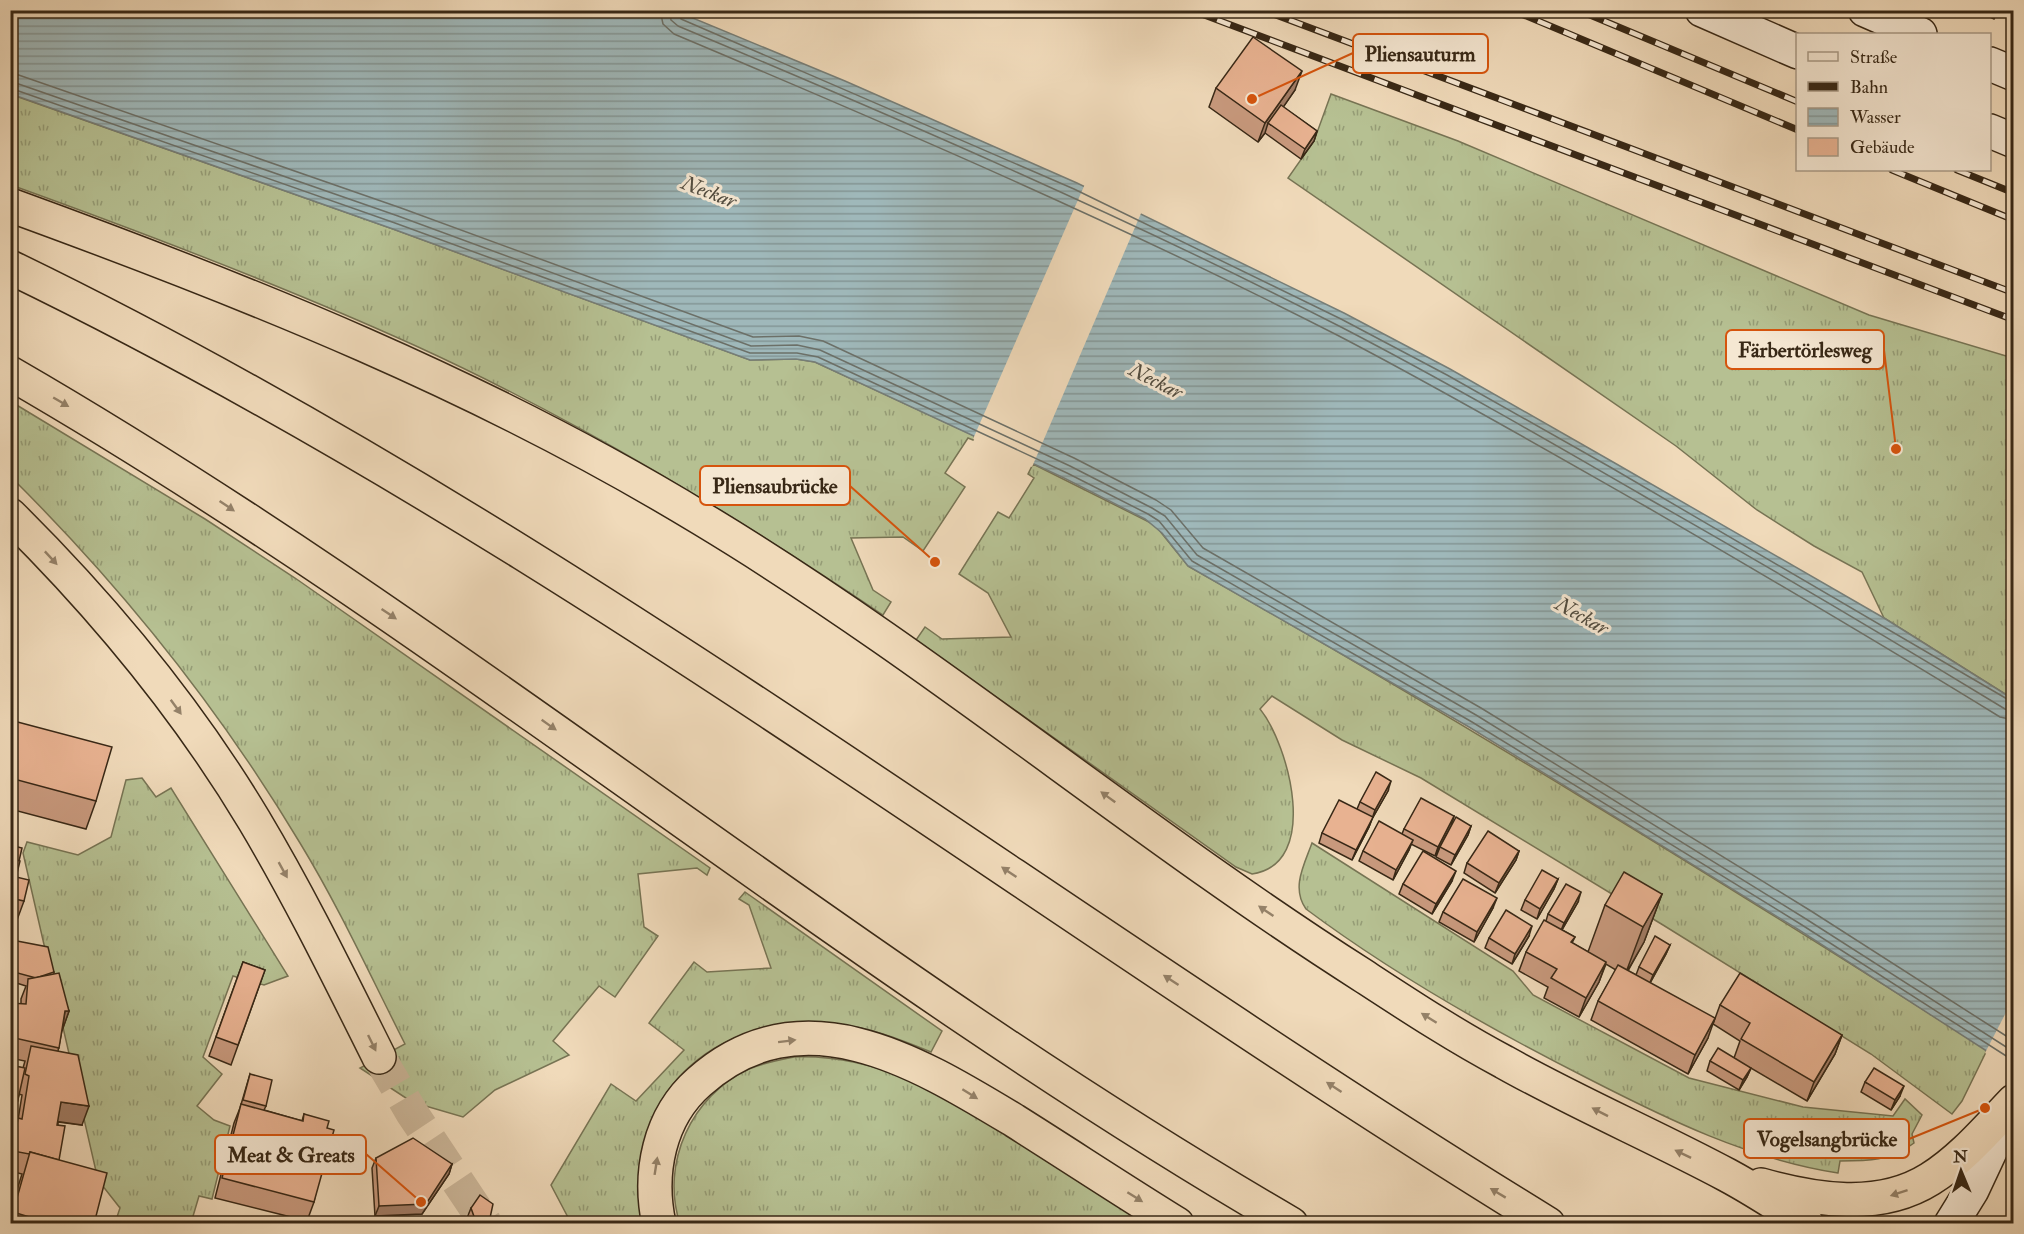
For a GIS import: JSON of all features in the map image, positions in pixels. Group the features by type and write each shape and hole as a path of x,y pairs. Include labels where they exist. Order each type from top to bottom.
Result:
{"highway":[{"path":"10,205 257,297 377,348 476,395 587,453 700,518 816,591 1262,908 1376,985 1505,1063 1729,1176 1808,1224"},
{"path":"10,267 102,311 229,380 498,536 668,645 1364,1107 1548,1224"},
{"path":"10,373 79,413 247,519 442,650 1009,1046 1159,1143 1291,1224"},
{"path":"10,515 64,571 140,660 215,761 282,868 379,1057"},
{"path":"659,1224 654,1181 660,1144 675,1109 688,1091 739,1054 782,1041 807,1039 835,1040 886,1051 944,1078 1177,1224"},
{"path":"1729,1176 1788,1192 1851,1200 1871,1199 1906,1191 1943,1169 1968,1148 2013,1102"}],"main road":[{"path":"1702,10 1791,49"},
{"path":"1865,10 1918,33"},
{"path":"1991,65 2013,74"},
{"path":"1991,133 2013,141"},
{"path":"1951,1224 1972,1190 2013,1102"}],"green space":[{"path":"10,94 393,229 750,360 796,359 815,362 975,436 973,440 968,438 945,473 965,487 923,551 903,537 851,538 873,590 891,602 883,615 770,541 655,471 477,375 416,346 266,282 11,185"},
{"path":"1331,94 1458,141 1869,315 2013,358 2013,699 1884,618 1862,572 1814,546 1757,510 1676,446 1288,178 1314,141"},
{"path":"10,401 205,519 295,578 710,868 707,875 697,868 638,874 644,927 658,936 615,997 599,986 553,1041 569,1055 495,1090 463,1117 412,1102 360,1068 405,1044 341,917 269,793 202,697 167,651 92,562 11,477"},
{"path":"1033,464 1155,525 1188,566 1390,683 1590,803 1987,1050 1962,1101 1952,1114 1871,1054 1663,925 1421,778 1342,740 1272,696 1260,709 1271,726 1281,749 1288,774 1293,801 1292,827 1286,849 1273,866 1252,874 1236,867 916,640 925,627 942,639 1011,637 988,593 959,574 998,512 1009,518 1034,478 1028,474"},
{"path":"142,778 156,797 171,788 288,976 264,985 233,976 203,1057 222,1074 197,1106 214,1120 230,1126 212,1199 199,1196 191,1223 115,1223 120,1208 98,1180 23,853 27,842 78,855 111,837 126,780"},
{"path":"1312,843 1513,971 1533,995 1689,1078 1803,1107 1893,1116 1905,1099 1922,1115 1912,1134 1914,1143 1888,1157 1840,1161 1838,1173 1805,1167 1740,1148 1617,1093 1514,1040 1443,999 1373,956 1306,909 1299,893 1299,885"},
{"path":"745,892 942,1031 931,1052 872,1031 835,1024 790,1024 749,1032 714,1049 684,1072 661,1102 646,1137 640,1178 643,1223 571,1223 551,1185 611,1084 636,1101 684,1050 649,1023 694,962 707,972 771,968 749,905 739,899"},
{"path":"794,1057 826,1058 857,1063 913,1082 966,1110 1146,1224 680,1224 675,1201 674,1178 678,1155 697,1113 711,1096 729,1081 749,1069"}],"water":[{"name":"Neckar","path":"11,11 676,11 845,81 1077,183 1344,313 1450,369 1884,618 2013,699 2013,1068 1799,930 1469,727 1188,566 1162,533 1145,519 1064,478 815,362 796,359 750,360 393,229 11,94"}],"pier":[{"path":"1085,184 1142,211 1032,467 973,439"},
{"path":"2014,997 2014,1071 2013,1071 1985,1053"}],"building":[{"path":"1253,37 1302,71 1265,123 1216,88"},
{"path":"1281,105 1317,131 1305,149 1268,123"},
{"path":"10,720 112,747 96,801 10,778"},
{"path":"1376,772 1391,781 1375,810 1360,802"},
{"path":"1421,798 1454,816 1438,847 1404,829"},
{"path":"1339,800 1373,817 1356,850 1322,833"},
{"path":"1456,817 1471,826 1455,855 1440,847"},
{"path":"1379,821 1413,840 1396,870 1363,851"},
{"path":"1488,831 1519,851 1499,883 1467,863"},
{"path":"10,845 22,848 19,861 10,858"},
{"path":"1423,851 1456,871 1436,904 1403,884"},
{"path":"10,858 20,861 16,877 29,880 24,901 11,898 10,900"},
{"path":"1542,870 1558,879 1540,909 1525,900"},
{"path":"1624,872 1662,894 1643,927 1605,905"},
{"path":"1463,879 1497,898 1477,932 1443,912"},
{"path":"1566,884 1581,892 1564,923 1548,914"},
{"path":"1506,910 1532,926 1515,954 1489,938"},
{"path":"1544,920 1575,937 1571,942 1606,962 1586,998 1551,978 1557,969 1526,952"},
{"path":"1655,936 1670,945 1653,975 1639,967"},
{"path":"17,941 48,947 54,972 36,978 10,971"},
{"path":"243,962 265,970 238,1045 216,1037"},
{"path":"1618,965 1715,1018 1695,1055 1598,1001"},
{"path":"59,973 69,1011 65,1011 59,1048 10,1037 10,1003 26,1004 28,979"},
{"path":"1740,973 1842,1035 1814,1082 1741,1039 1750,1023 1720,1005"},
{"path":"31,1046 78,1055 89,1106 61,1102 57,1125 65,1126 59,1160 30,1152 29,1154 13,1151 18,1118 22,1119 29,1076 25,1074"},
{"path":"1718,1048 1751,1068 1743,1080 1710,1061"},
{"path":"10,1065 25,1068 15,1113 10,1111"},
{"path":"1874,1068 1904,1086 1895,1100 1865,1082"},
{"path":"250,1074 272,1080 266,1106 243,1100"},
{"path":"241,1104 303,1121 304,1114 329,1121 327,1128 334,1130 314,1202 222,1178"},
{"path":"413,1138 452,1164 426,1204 379,1206 376,1158"},
{"path":"30,1152 107,1173 94,1224 52,1224 13,1212"},
{"path":"480,1195 493,1204 490,1218 476,1222 471,1208"}],"tunnel":[{"path":"379,1057 412,1113 486,1224"}],"railway":[{"path":"1191,10 2014,320"},
{"path":"1263,10 2014,293"},
{"path":"1512,10 1796,129"},
{"path":"1578,10 1796,101"},
{"path":"1894,171 2014,220"},
{"path":"1959,171 2014,193"}],"place":[{"name":"Pliensauturm","path":"1252,99"},
{"name":"Färbertörlesweg","path":"1896,449"},
{"name":"Pliensaubrücke","path":"935,562"},
{"name":"Vogelsangbrücke","path":"1985,1108"},
{"name":"Meat & Greats","path":"421,1202"}]}
